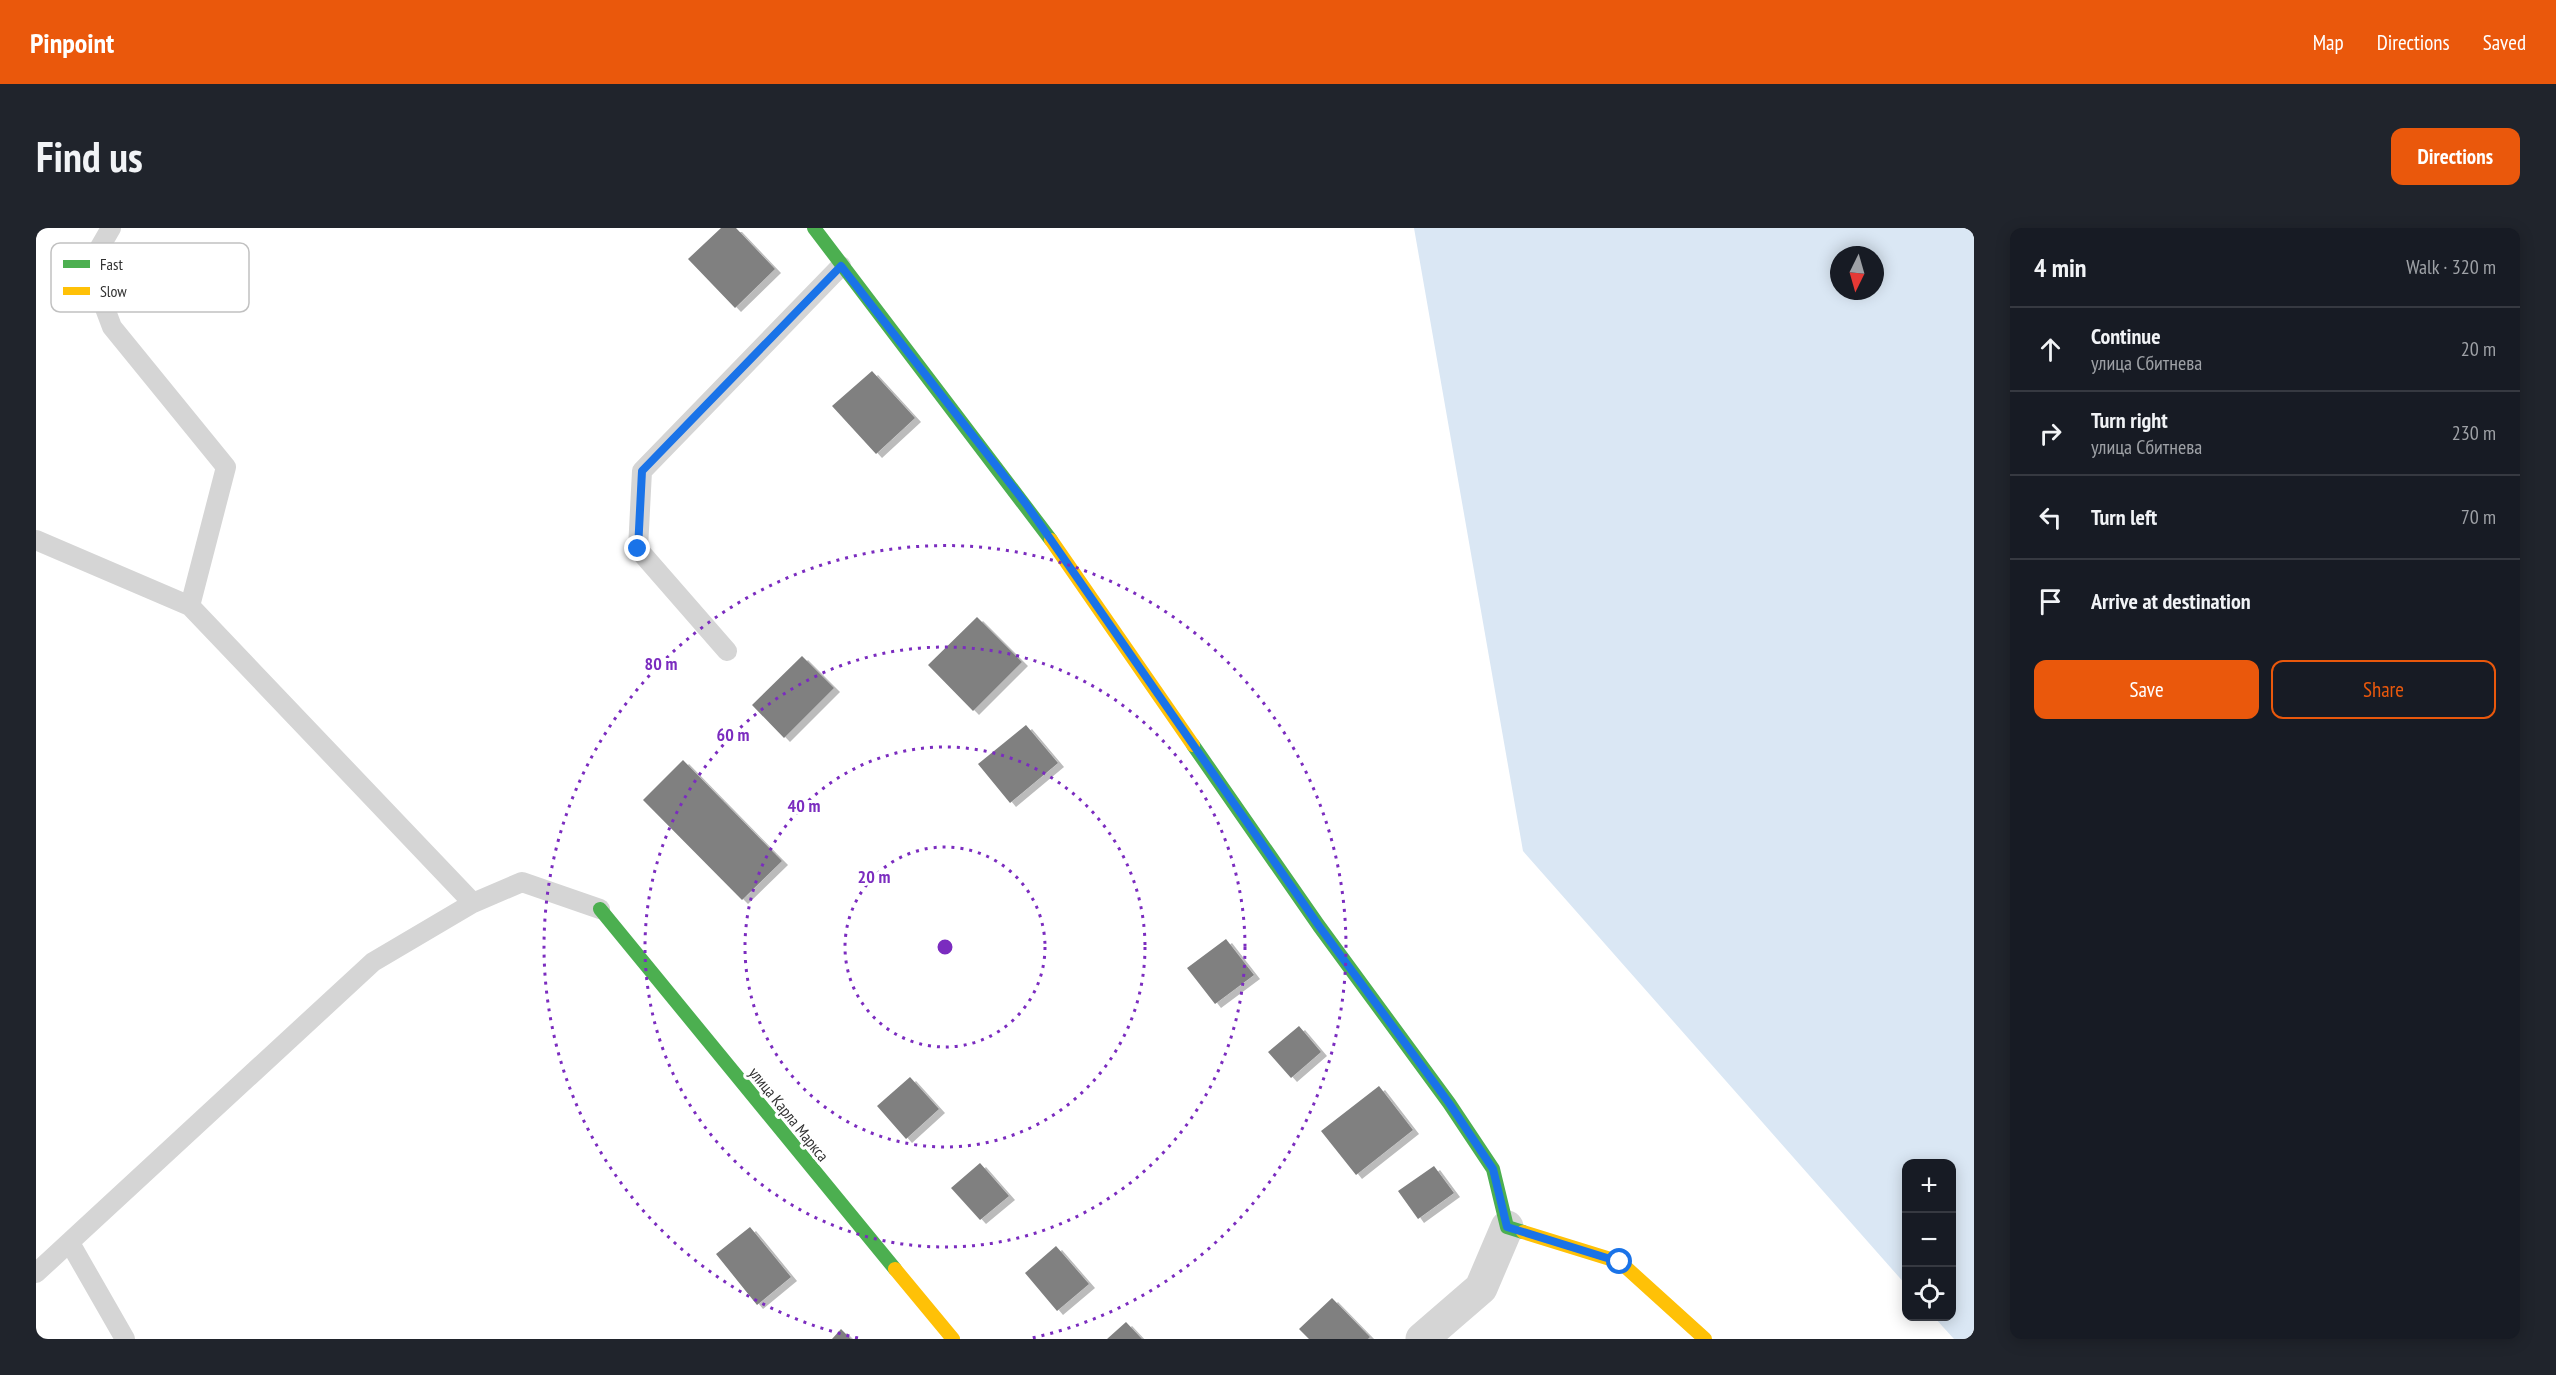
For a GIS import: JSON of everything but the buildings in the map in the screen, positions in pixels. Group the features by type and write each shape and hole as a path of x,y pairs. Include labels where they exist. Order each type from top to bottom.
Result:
{"street":[{"path":"814,228 1026,504 1319,926 1493,1169 1507,1227 1481,1288 1422,1339"},
{"name":"улица Карла Маркса","path":"600,909 953,1339"},
{"path":"1507,1227 1620,1262 1705,1339"}],"lane":[{"path":"102,243 111,228"},
{"path":"727,651 638,549 642,471 841,266"},
{"path":"106,312 112,327 226,468 190,606"},
{"path":"36,540 190,606 473,903"},
{"path":"36,1273 373,962 473,903 522,882 600,909"},
{"path":"70,1243 125,1339"}],"shaded area":[{"path":"1414,228 1974,228 1974,1339 1954,1339 1938,1321 1956,1321 1956,1159 1902,1159 1902,1280 1523,851"}],"traffic: fast":[{"path":"814,228 1051,540"},
{"path":"1193,745 1319,926 1449,1103 1493,1169 1507,1227 1523,1232"},
{"path":"600,909 895,1269"}],"traffic: slow":[{"path":"1051,540 1193,745"},
{"path":"1523,1232 1620,1262 1705,1339"},
{"path":"895,1269 953,1339"}],"route":[{"path":"638,549 642,471 841,266 1026,504 1319,926 1449,1103 1493,1169 1507,1227 1620,1262"}]}
